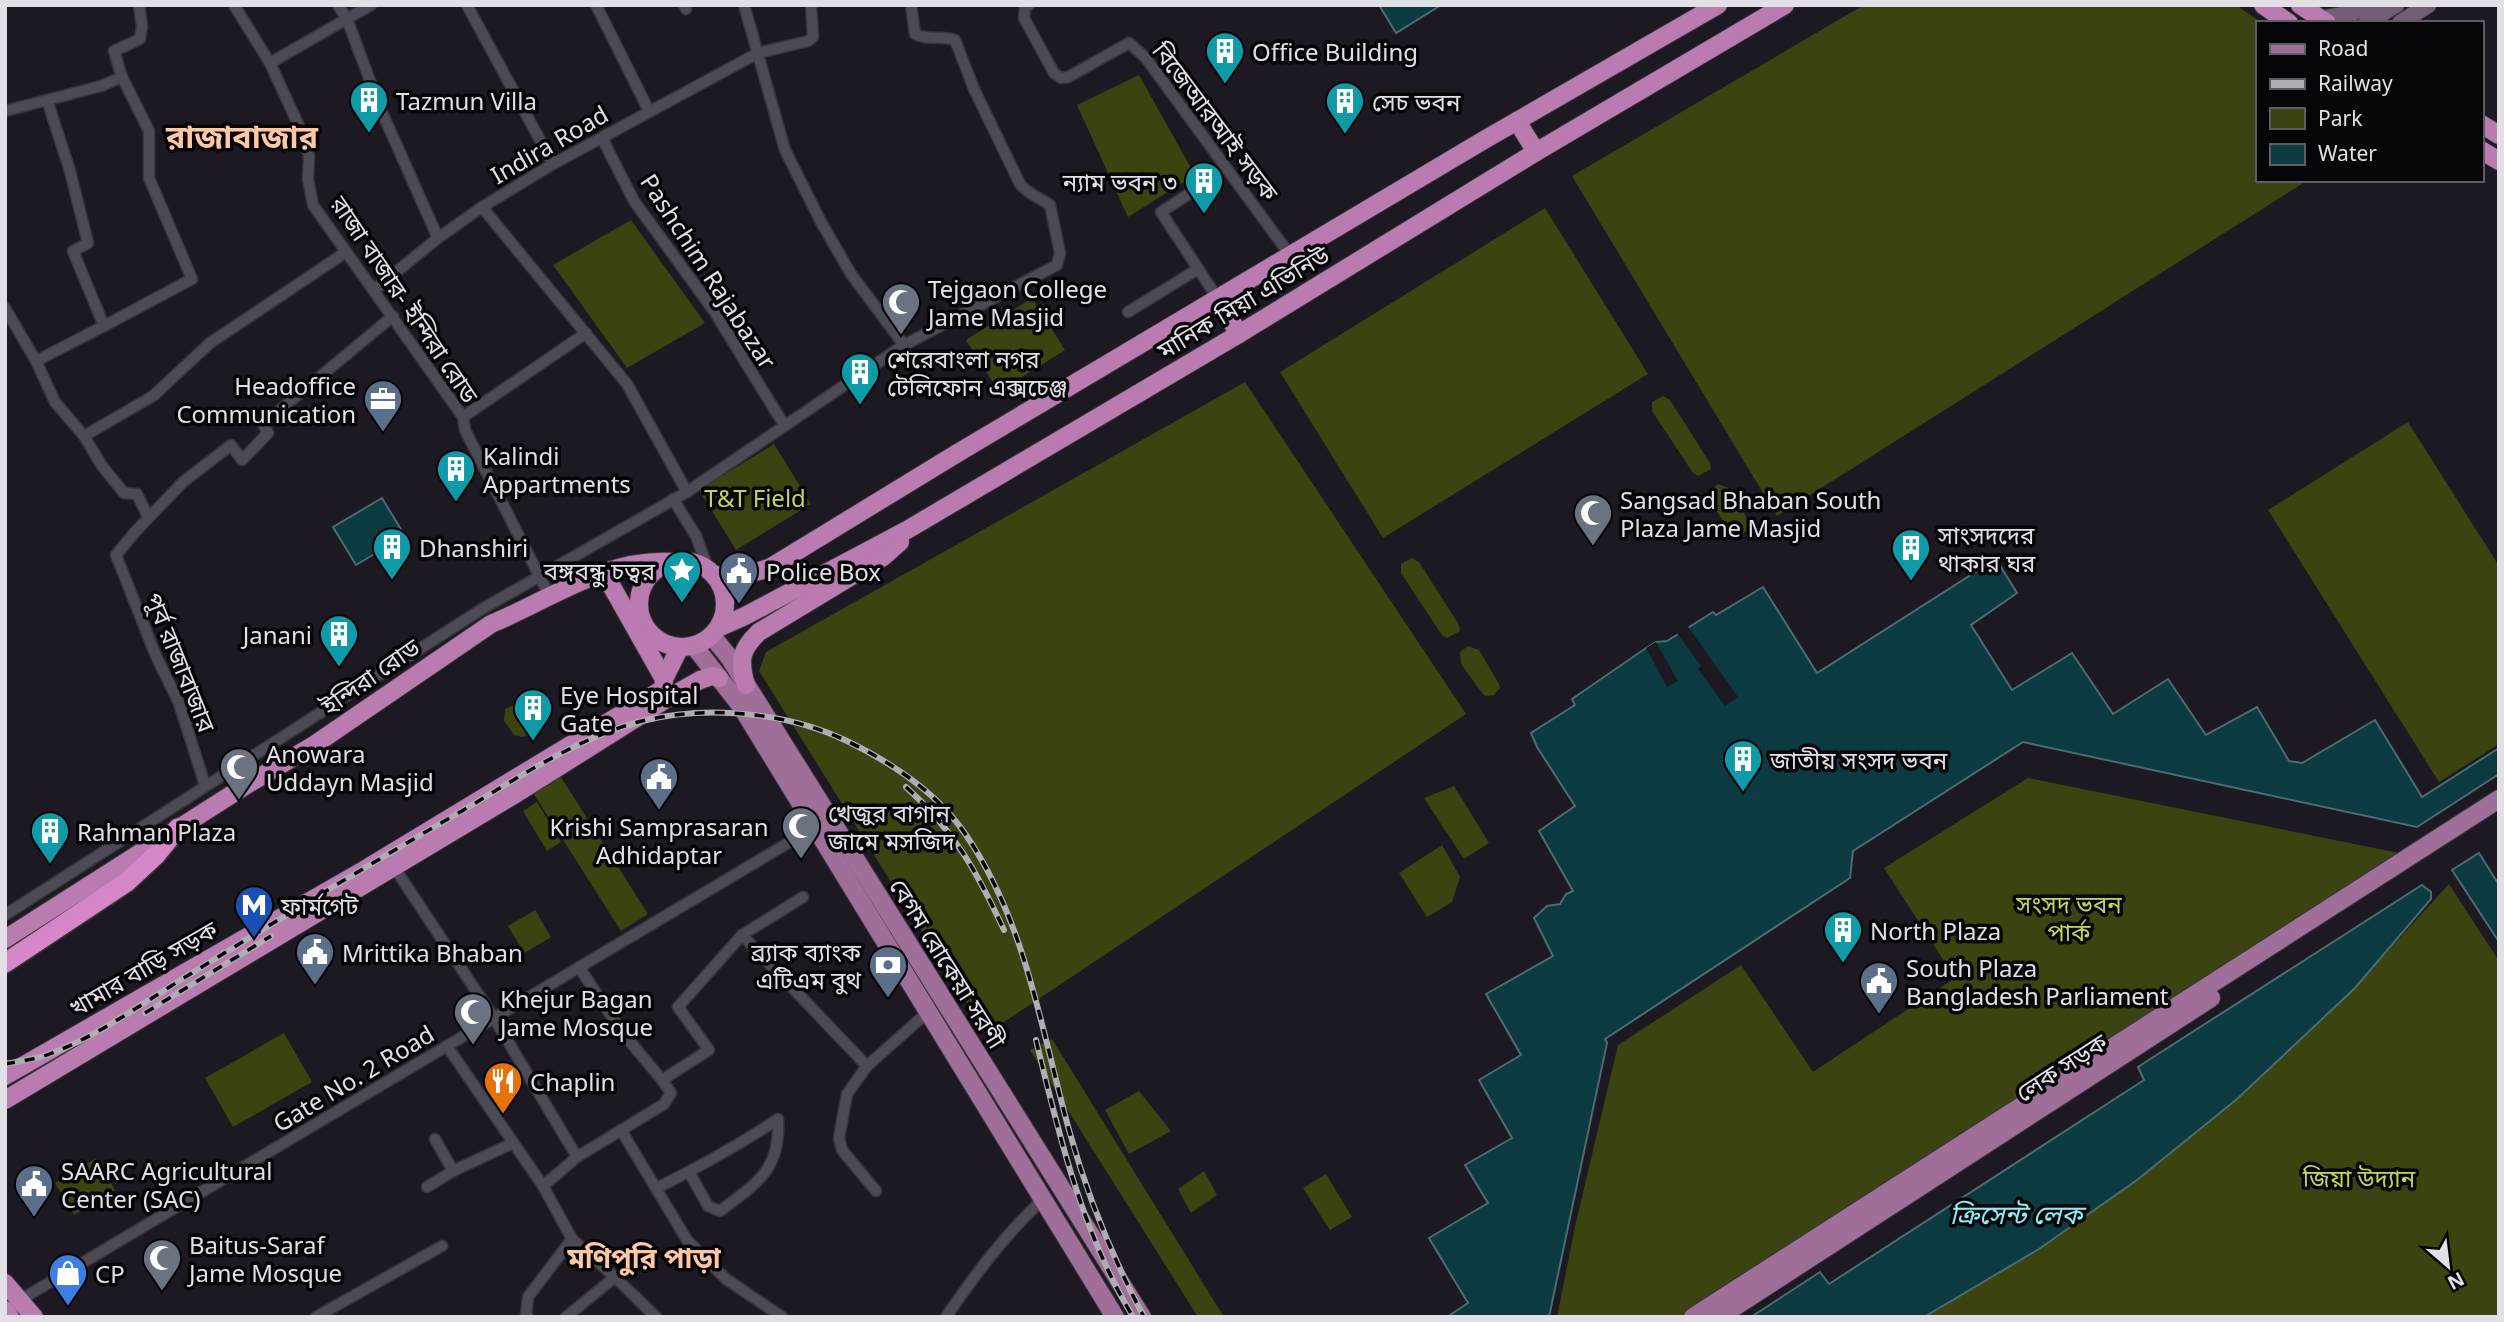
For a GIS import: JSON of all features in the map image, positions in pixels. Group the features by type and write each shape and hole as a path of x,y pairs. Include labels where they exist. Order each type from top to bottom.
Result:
{"highway":[{"name":"মানিক মিয়া এভিনিউ","path":"712,573 738,576 757,573 771,567 1290,255 1718,5"},
{"name":"মানিক মিয়া এভিনিউ","path":"715,632 907,530 1239,334 1536,152 1785,5"},
{"path":"2263,5 2286,21"},
{"path":"2300,5 2324,21"},
{"path":"1517,121 1536,152"},
{"path":"2483,125 2499,135"},
{"path":"2483,151 2499,161"},
{"path":"1218,299 1239,334"},
{"path":"746,685 742,659 750,640 883,557 897,546 907,530"},
{"name":"ইন্দিরা রোড","path":"5,939 314,745 491,624 603,571 645,562 673,562"},
{"path":"673,562 692,562 712,573 724,593 724,614 715,632 687,646 663,643 648,631 643,624 639,607 646,581 659,568 673,562"},
{"path":"603,571 664,679"},
{"name":"খামার বাড়ি সড়ক","path":"5,1076 388,862 663,689 664,679 687,646"},
{"path":"5,1100 388,862 700,680 712,676 719,678"},
{"path":"5,963 127,882 156,855 178,828"},
{"path":"5,1283 13,1305 10,1317"},
{"path":"13,1305 34,1317"}],"main road":[{"path":"2324,21 2369,5"},
{"path":"2369,21 2396,5"},
{"path":"2403,21 2428,5"},
{"name":"বেগম রোকেয়া সরণী","path":"715,632 1142,1317"},
{"name":"বেগম রোকেয়া সরণী","path":"687,646 719,678 741,706 1115,1317"},
{"path":"1692,1317 2499,799"},
{"name":"লেক সড়ক","path":"1719,1317 2499,812"}],"street":[{"path":"36,361 192,279 149,178 149,131 122,77 114,51 140,39 142,27 139,5"},
{"name":"রাজা বাজার- ইন্দিরা রোড","path":"234,5 270,63 304,138 309,156 308,179 313,205 463,416 465,430 550,595"},
{"path":"338,5 347,19 381,110 438,238"},
{"path":"270,63 371,5"},
{"path":"467,5 553,164"},
{"path":"596,5 649,111"},
{"path":"744,5 785,150 851,274 904,345"},
{"name":"Indira Road","path":"374,290 438,238 482,207 553,164 758,53 808,41 813,37 811,5"},
{"path":"541,574 687,492 904,345 1057,265 1060,253 1050,205 1041,198 1030,195 1020,184 974,89 955,40 947,37 923,38 915,34 911,5"},
{"name":"বিজেআরআই সড়ক","path":"1029,5 1025,8 1024,18 1054,73 1061,78 1068,77 1129,43 1145,57 1290,255"},
{"path":"5,111 101,86 122,77"},
{"path":"47,100 70,171 88,243 73,251 104,326"},
{"name":"Pashchim Rajabazar","path":"602,138 634,201 714,311 784,425"},
{"path":"1212,179 1161,212 1218,299"},
{"path":"482,207 627,384 687,492"},
{"path":"84,436 153,396 210,343 346,251"},
{"path":"1128,312 1198,269"},
{"path":"5,308 36,361 55,402 84,436 113,481 124,493 137,494 148,517 183,482 231,445 242,460 268,433 263,424 393,316"},
{"path":"463,416 586,333"},
{"path":"673,499 696,536 712,573"},
{"name":"পূর্ব রাজাবাজার","path":"148,517 116,555 156,656 179,703 205,785"},
{"name":"ইন্দিরা রোড","path":"5,915 205,785 541,574"},
{"name":"Gate No. 2 Road","path":"13,1305 815,827"},
{"path":"388,862 494,1018 577,1157"},
{"path":"663,1080 709,1050 678,1007 742,934 803,897"},
{"path":"742,934 867,1066"},
{"path":"543,1186 577,1157 668,1100 671,1093 622,1032 579,967"},
{"path":"876,1191 842,1150 839,1138 847,1094 867,1066 928,1012"},
{"path":"447,1046 543,1186 572,1239 656,1317"},
{"path":"657,1188 689,1172 713,1160 778,1119 778,1147 770,1168 720,1211 708,1206 689,1172"},
{"path":"621,1130 687,1240 726,1279 782,1317"},
{"path":"435,1139 453,1171"},
{"path":"427,1187 453,1171 513,1143"},
{"path":"946,1317 1010,1230 1043,1199"},
{"path":"528,1317 528,1297 572,1239"},
{"path":"316,1317 442,1246"},
{"path":"566,1317 615,1277"}],"green space":[{"path":"1864,5 2236,5 2259,21 2256,21 2256,182 2305,182 1777,516 1572,176"},
{"path":"1139,75 1195,175 1128,217 1077,105"},
{"path":"1545,208 1648,374 1383,538 1280,372"},
{"path":"631,220 705,323 627,368 553,265"},
{"path":"1032,298 1065,350 999,392 966,340"},
{"path":"1245,382 1466,714 986,1034 759,671 766,652"},
{"path":"1663,396 1670,400 1710,463 1711,469 1698,476 1693,473 1652,411 1652,402"},
{"path":"2408,422 2499,566 2499,744 2439,782 2268,510"},
{"name":"T&T Field","path":"774,444 811,504 736,550 699,490"},
{"path":"1718,484 1729,488 1749,522 1744,533 1732,533 1710,502 1710,490"},
{"path":"1412,558 1419,562 1459,625 1460,631 1447,638 1442,635 1401,573 1401,564"},
{"path":"1468,646 1479,650 1499,684 1500,688 1494,695 1483,694 1461,664 1460,652"},
{"path":"519,703 532,715 535,726 531,733 534,738 514,735 504,721 505,709"},
{"path":"559,774 648,914 621,931 532,791"},
{"name":"সংসদ ভবন পার্ক","path":"2028,778 2404,854 1683,1317 1557,1317 1576,1222 1618,1045 1741,965 1813,1072 1955,978 1884,868"},
{"path":"1454,786 1489,843 1464,859 1424,798"},
{"path":"537,802 561,842 547,851 523,811"},
{"path":"1442,845 1460,877 1452,902 1427,917 1399,873"},
{"name":"জিয়া উদ্যান","path":"2449,884 2499,961 2499,1317 1921,1317 2346,997"},
{"path":"535,910 551,937 524,953 508,926"},
{"path":"284,1033 312,1082 233,1127 205,1078"},
{"path":"1052,1039 1224,1317 1198,1317 1030,1050"},
{"path":"1139,1091 1171,1131 1129,1154 1105,1110"},
{"path":"96,1158 115,1190 74,1215 55,1183"},
{"path":"1204,1171 1217,1195 1191,1213 1178,1189"},
{"path":"1326,1174 1352,1217 1330,1230 1303,1188"}],"water":[{"path":"1379,5 1441,5 1396,33"},
{"path":"382,498 405,536 356,565 333,527"},
{"path":"1996,559 2017,593 1971,625 2012,690 2072,653 2113,714 2168,679 2206,735 2257,707 2289,761 2302,763 2375,720 2422,797 2499,748 2499,774 2417,827 2023,742 1853,851 1850,878 1605,1039 1607,1043 1549,1317 1447,1317 1468,1303 1429,1238 1488,1203 1465,1165 1512,1138 1479,1080 1521,1055 1486,994 1553,956 1534,918 1547,906 1560,904 1566,894 1573,891 1539,831 1575,806 1531,733 1575,705 1572,699 1646,648 1656,642 1667,641 1713,612 1716,615 1763,587 1817,673"},
{"path":"2479,853 2499,885 2499,942 2452,870"},
{"name":"ক্রিসেন্ট লেক","path":"2422,885 2431,892 2431,899 2355,988 2237,1099 2137,1180 2039,1249 1924,1317 1751,1317 1820,1272 1829,1284 2144,1080 2138,1067"}],"pier":[{"path":"1687,625 1738,697 1725,706 1676,632"},
{"path":"1656,642 1678,681 1667,687 1646,648"}],"railway":[{"path":"5,1064 47,1055 106,1026 527,772 594,737 642,721 693,713 746,714 799,723 847,741 881,759 913,781 955,820 987,869 1018,940 1030,978 1069,1130 1092,1202 1121,1272 1144,1317"},
{"path":"906,787 938,819 963,853 1004,930"},
{"path":"145,1013 271,936"},
{"path":"1036,1040 1074,1183 1100,1251 1133,1317"}],"place":[{"name":"Office Building","path":"1225,85"},
{"name":"Tazmun Villa","path":"369,134"},
{"name":"সেচ ভবন","path":"1345,135"},
{"name":"ন্যাম ভবন ৩","path":"1204,215"},
{"name":"Tejgaon College Jame Masjid","path":"901,336"},
{"name":"শেরেবাংলা নগর টেলিফোন এক্সচেঞ্জ","path":"860,406"},
{"name":"Headoffice Communication","path":"383,433"},
{"name":"Kalindi Appartments","path":"456,503"},
{"name":"Sangsad Bhaban South Plaza Jame Masjid","path":"1593,547"},
{"name":"Dhanshiri","path":"392,581"},
{"name":"সাংসদদের থাকার ঘর","path":"1911,582"},
{"name":"বঙ্গবন্ধু চত্বর","path":"682,604"},
{"name":"Police Box","path":"739,605"},
{"name":"Janani","path":"339,668"},
{"name":"Eye Hospital Gate","path":"533,742"},
{"name":"জাতীয় সংসদ ভবন","path":"1743,793"},
{"name":"Anowara Uddayn Masjid","path":"239,801"},
{"name":"Krishi Samprasaran Adhidaptar","path":"659,811"},
{"name":"খেজুর বাগান জামে মসজিদ","path":"801,860"},
{"name":"Rahman Plaza","path":"50,865"},
{"name":"ফার্মগেট","path":"254,939"},
{"name":"North Plaza","path":"1843,964"},
{"name":"Mrittika Bhaban","path":"315,986"},
{"name":"ব্র্যাক ব্যাংক এটিএম বুথ","path":"888,999"},
{"name":"South Plaza Bangladesh Parliament","path":"1879,1015"},
{"name":"Khejur Bagan Jame Mosque","path":"473,1046"},
{"name":"Chaplin","path":"503,1115"},
{"name":"SAARC Agricultural Center (SAC)","path":"34,1218"},
{"name":"Baitus-Saraf Jame Mosque","path":"162,1292"},
{"name":"CP","path":"68,1307"}],"district":[{"name":"রাজাবাজার","path":"242,135"},
{"name":"মণিপুরি পাড়া","path":"644,1257"}]}
